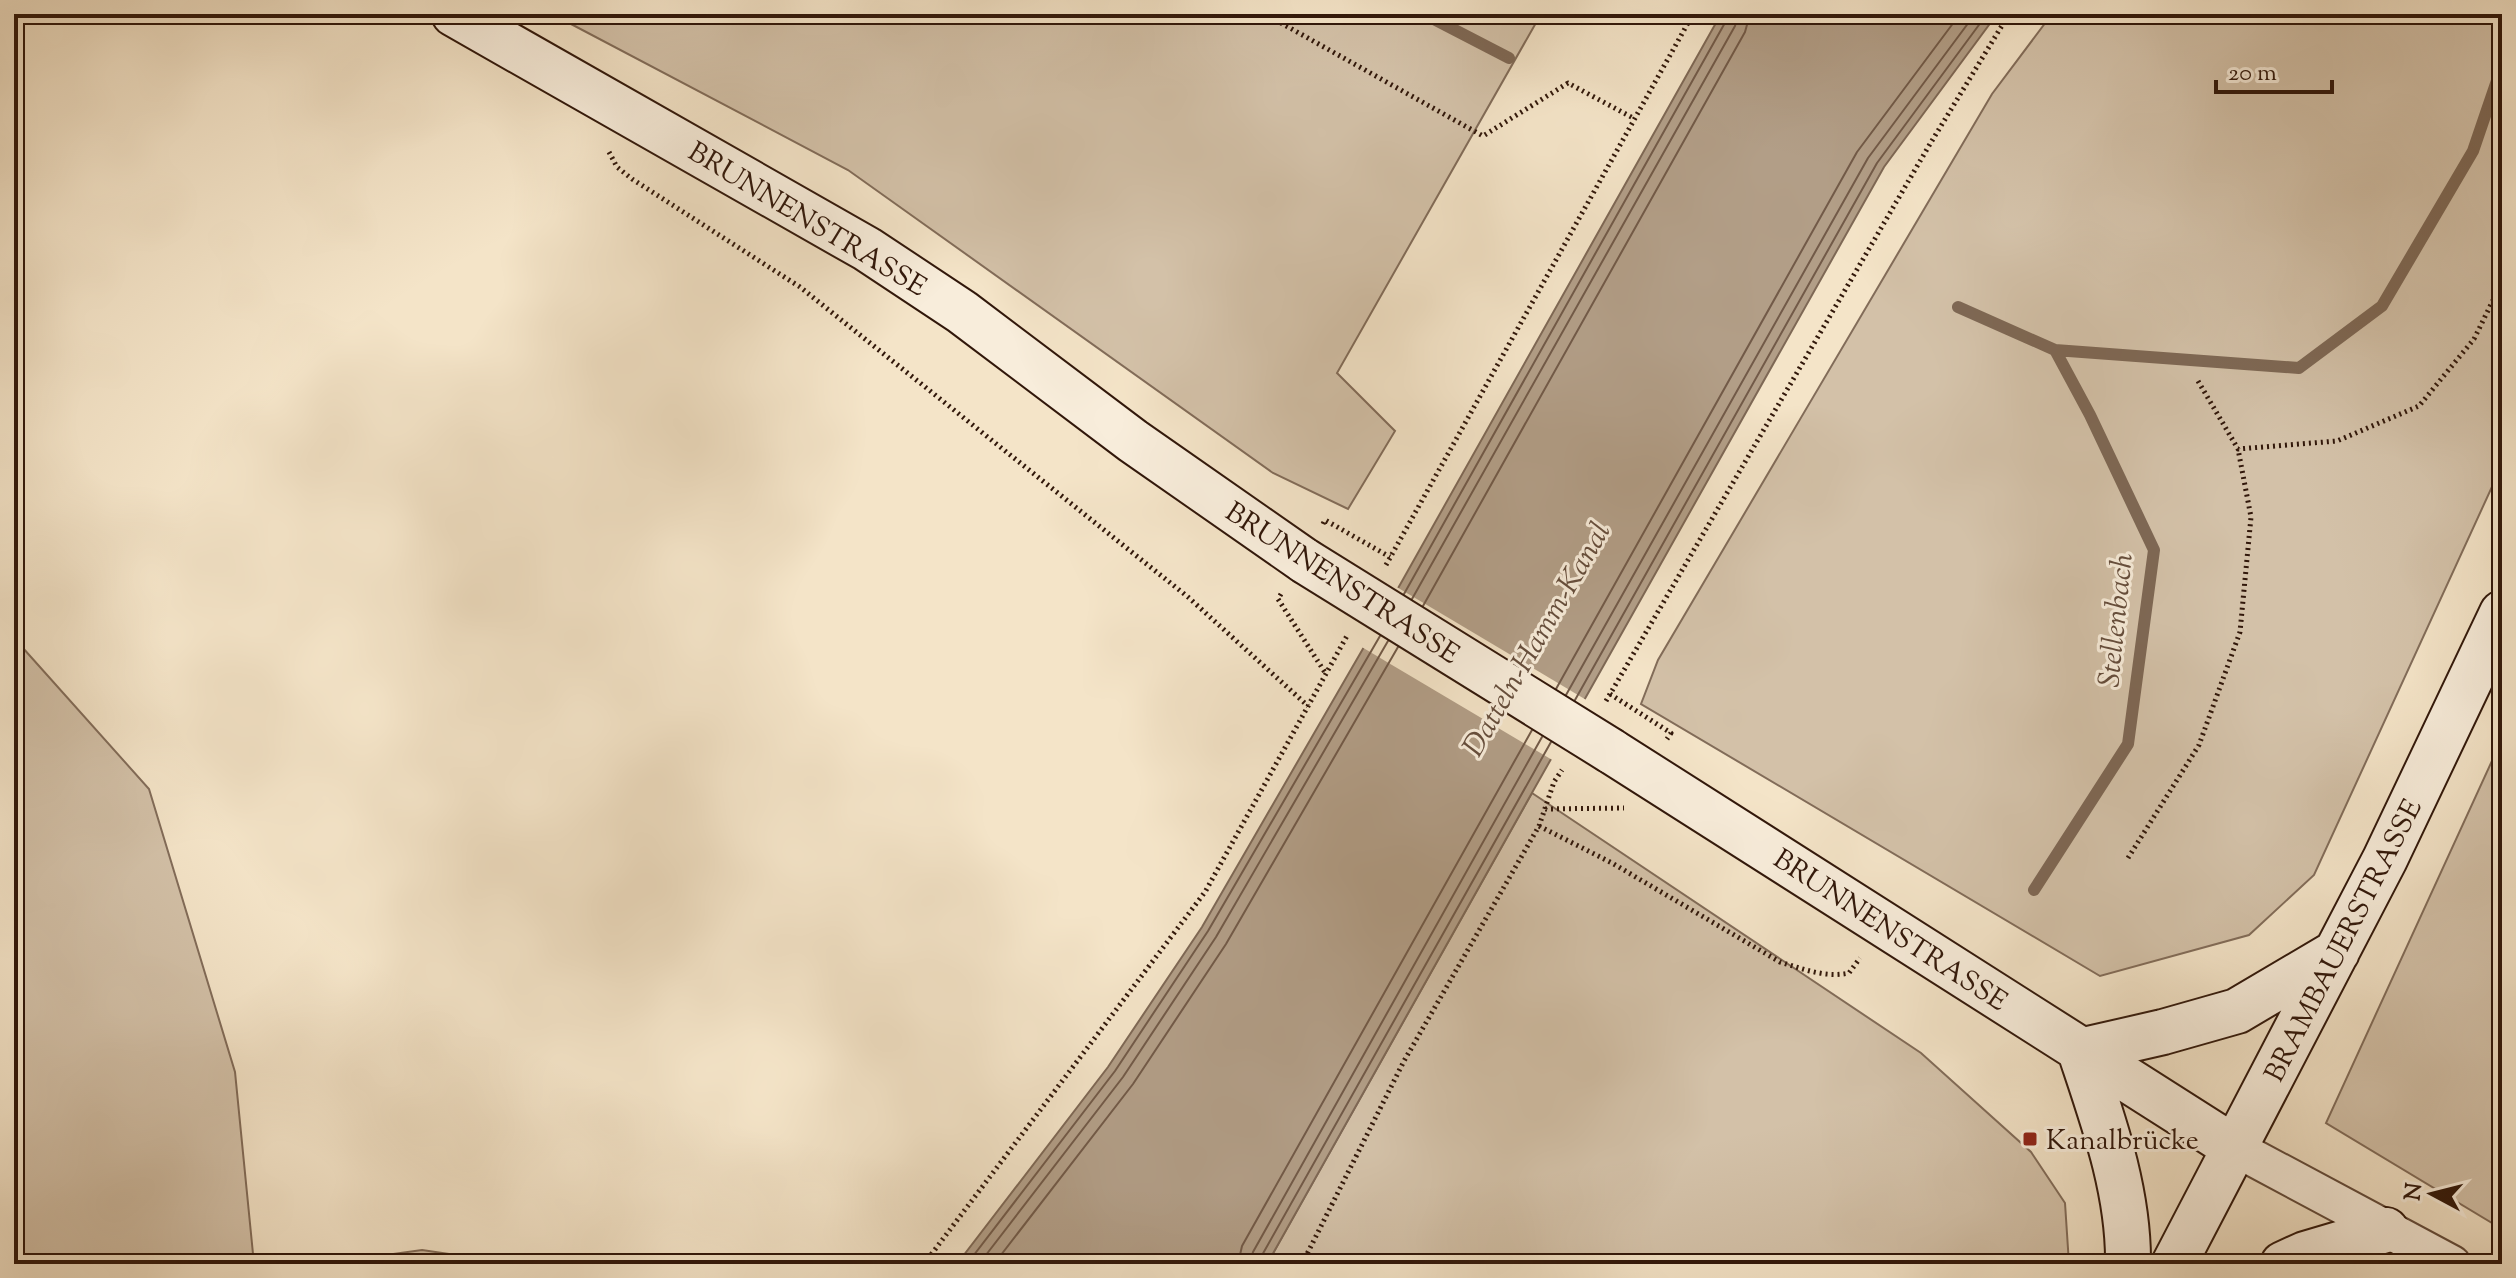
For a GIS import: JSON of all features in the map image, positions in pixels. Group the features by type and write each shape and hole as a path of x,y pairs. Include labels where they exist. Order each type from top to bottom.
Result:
{"street":[{"name":"BRUNNENSTRASSE","path":"454,14 867,249 962,312 1133,441 1305,561 1611,751 2235,1148"},
{"name":"BRAMBAUERSTRASSE","path":"2174,1264 2385,859 2502,613"},
{"path":"2128,1264 2129,1231 2110,1143 2080,1051 2237,1011 2337,952"},
{"path":"2235,1148 2452,1264"},
{"path":"2283,1264 2305,1254 2386,1230"}],"path":[{"path":"1265,14 1483,136 1568,83 1635,119"},
{"path":"1383,570 1693,14"},
{"path":"1602,707 2009,14"},
{"path":"619,106 607,129 606,142 617,167 800,287 1188,597 1308,706"},
{"path":"2238,449 2337,441 2419,406 2474,339 2502,282"},
{"path":"2128,858 2199,745 2240,632 2251,517 2238,449 2198,381"},
{"path":"1325,520 1390,557"},
{"path":"1278,599 1326,674"},
{"path":"924,1264 1205,892 1355,622"},
{"path":"1610,694 1671,733"},
{"path":"1302,1264 1404,1061 1539,826 1554,782 1562,770"},
{"path":"1545,809 1623,809"},
{"path":"1539,826 1612,863 1780,962 1810,971 1835,976 1849,973 1885,925"}],"shaded area":[{"path":"552,14 1541,14 1337,373 1395,431 1348,509 1273,473 848,170"},
{"path":"2052,14 2502,14 2502,465 2314,875 2249,935 2100,976 1641,704 1658,660 1992,94"},
{"path":"14,638 149,789 235,1072 254,1264 14,1264"},
{"path":"2502,739 2502,1229 2326,1123"},
{"path":"1532,793 1921,1053 2031,1152 2065,1203 2069,1264 1267,1264"},
{"path":"422,1250 517,1264 321,1264"}],"water":[{"name":"Datteln-Hamm-Kanal","path":"1721,14 1997,14 1884,167 1267,1264 957,1264 1108,1067 1202,927 1401,583"}],"pier":[{"path":"1395,586 1588,701 1554,761 1360,646"}],"waterway":[{"path":"1424,14 1509,58"},
{"path":"1958,307 2055,350 2299,368 2382,306 2473,151 2502,66"},
{"name":"Stellenbach","path":"2034,890 2128,744 2154,550 2090,415 2055,350"}],"place":[{"name":"Kanalbrücke","path":"2030,1139"}]}
